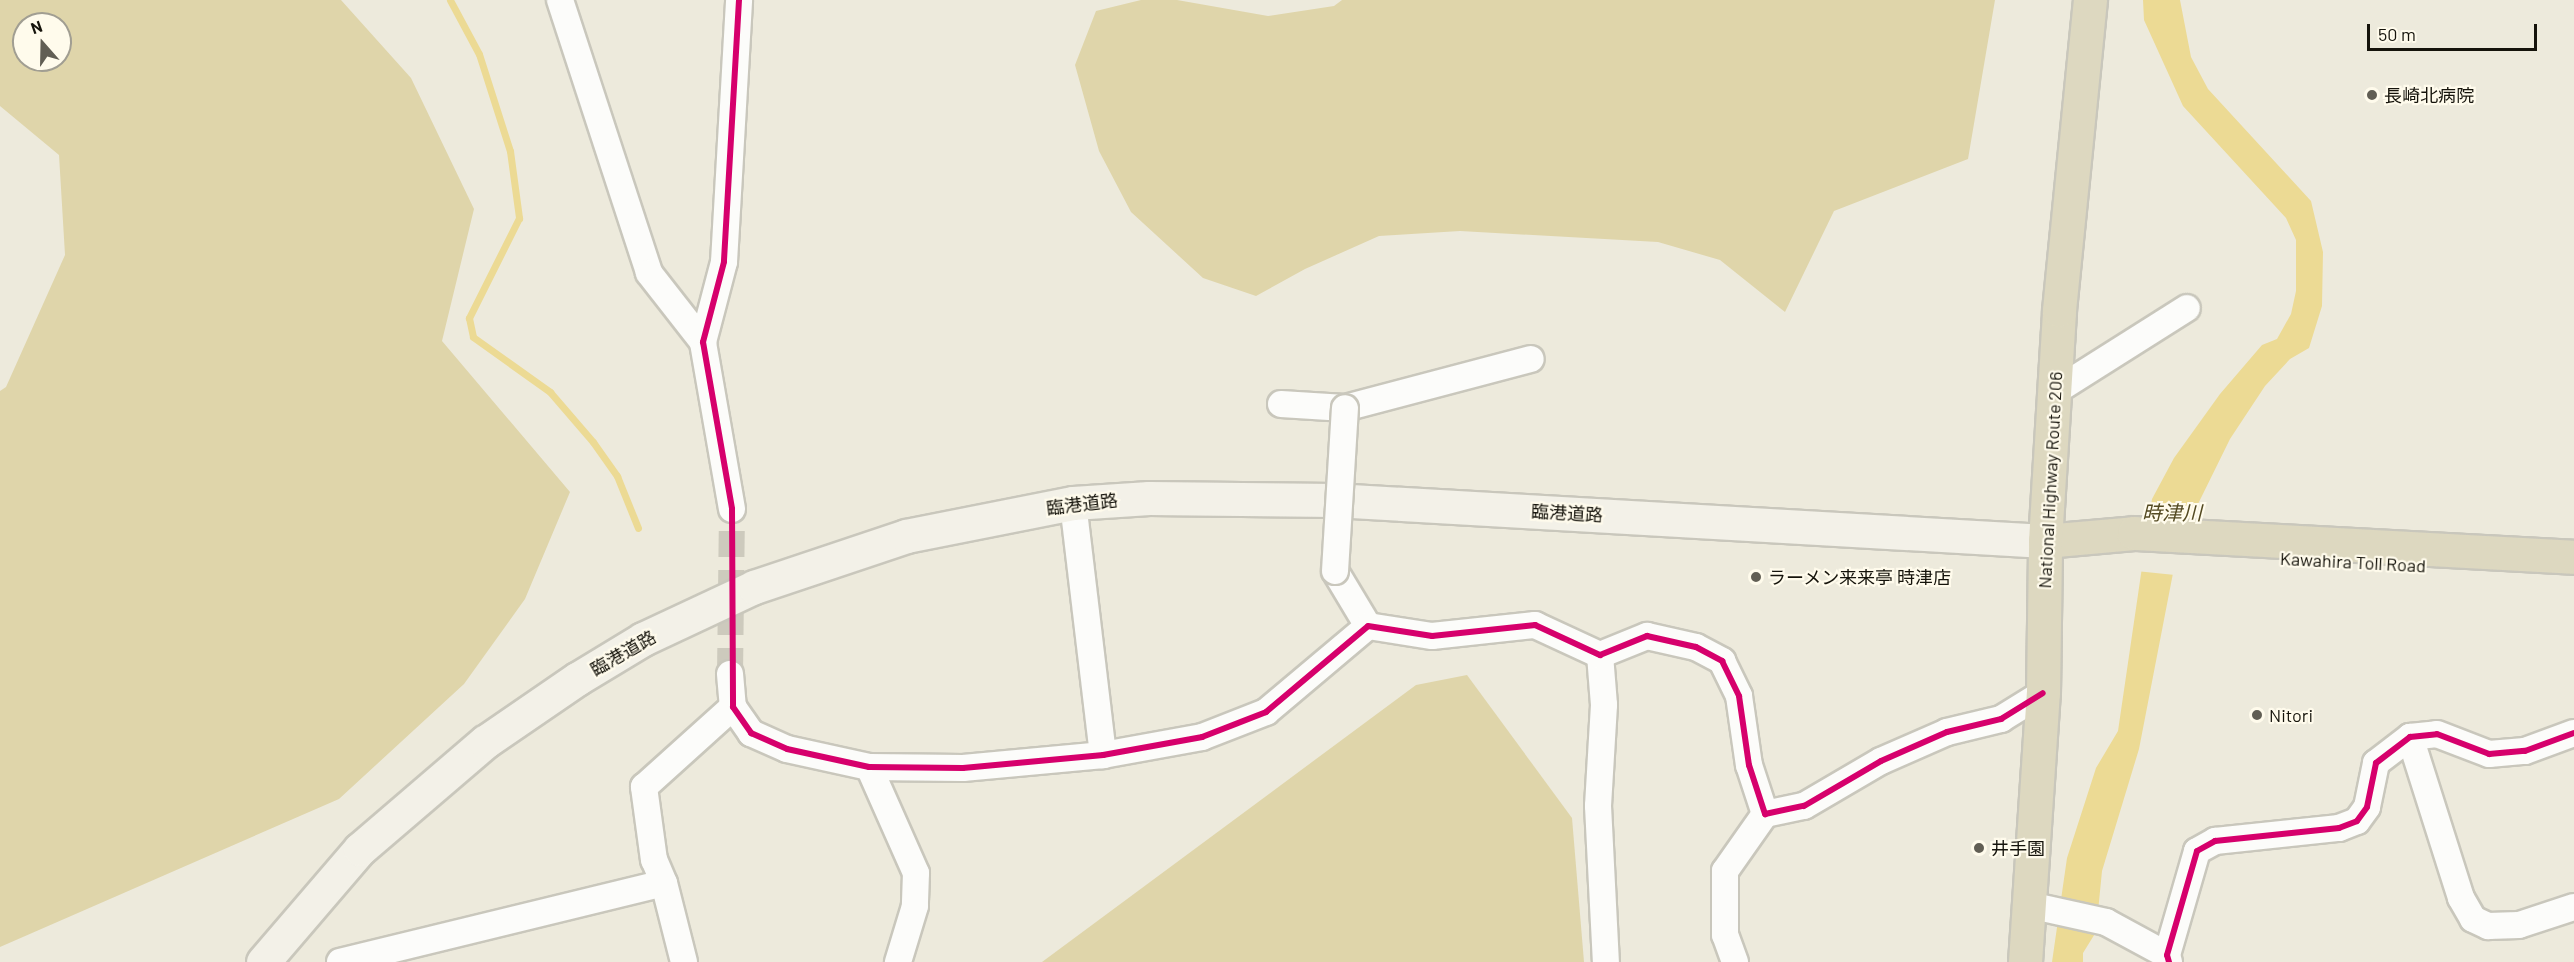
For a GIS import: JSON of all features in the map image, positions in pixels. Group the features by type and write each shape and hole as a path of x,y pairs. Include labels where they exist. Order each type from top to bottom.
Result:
{"highway":[{"name":"National Highway Route 206","path":"2025,962 2040,908 2045,540 2054,392 2090,0"},
{"name":"Kawahira Toll Road","path":"2045,540 2133,541 2574,573"},
{"name":"Kawahira Toll Road","path":"2200,546 2574,557"}],"street":[{"path":"560,0 649,273 703,342"},
{"path":"732,509 703,342 724,262 739,0"},
{"path":"2054,392 2187,308"},
{"path":"1281,404 1345,408 1531,359"},
{"path":"1345,408 1335,571 1368,626"},
{"name":"臨港道路","path":"263,962 360,849 476,750 577,679 643,639 754,587 906,536 1073,503 1149,498 1334,500 2045,540"},
{"path":"1073,503 1103,755"},
{"path":"730,674 733,707 751,733 788,749 869,767 963,768 1103,755 1202,737 1266,712 1368,626 1432,636 1535,625 1600,655 1647,636 1696,647 1722,661 1739,696 1749,765 1765,814"},
{"path":"1600,655 1604,705 1598,806 1606,962"},
{"path":"1735,962 1725,935 1725,871 1765,814 1804,806 1881,761 1947,732 2001,719 2043,693"},
{"path":"684,962 664,883 654,860 644,788 733,707"},
{"path":"2040,908 2106,922 2168,959 2197,851 2215,842 2339,828 2357,821 2367,807 2376,763 2409,737 2437,734 2489,754 2525,751 2574,733"},
{"path":"2409,737 2461,897 2473,919 2488,926 2519,926 2574,907"},
{"path":"869,767 916,873 915,906 898,962"},
{"path":"340,962 664,883"}],"shaded area":[{"path":"0,0 341,0 411,78 474,209 442,341 570,492 525,599 464,684 339,799 0,947 0,391 6,387 65,255 59,155 0,106"},
{"path":"1141,0 1177,0 1268,16 1334,6 1342,0 1995,0 1968,159 1834,211 1785,312 1720,260 1658,242 1460,231 1379,236 1305,269 1256,296 1203,278 1131,212 1099,151 1075,65 1096,11"},
{"path":"1467,675 1572,818 1584,962 1042,962 1416,685"}],"water":[{"name":"時津川","path":"2143,0 2180,0 2191,57 2208,89 2311,201 2323,252 2322,306 2309,348 2290,359 2265,386 2230,439 2198,504 2174,568 2139,749 2102,871 2096,932 2083,953 2083,962 2052,962 2067,858 2096,768 2118,731 2152,499 2174,458 2220,394 2262,345 2277,339 2291,314 2296,291 2296,240 2286,218 2183,106 2144,20"}],"pier":[{"path":"2144,514 2198,518 2175,575 2136,571"}],"waterway":[{"path":"450,0 479,54 510,151 519,218 469,318 473,337 550,392 593,442 617,476 638,528"}],"tunnel":[{"path":"730,674 732,509"}],"cycle path":[{"path":"739,0 724,262 703,342 732,509 733,707 751,733 787,749 869,767 963,768 1103,755 1202,737 1266,712 1368,626 1432,636 1535,625 1600,655 1647,636 1696,647 1722,661 1739,696 1749,765 1765,814 1804,806 1881,761 1947,732 2001,719 2043,693"},
{"path":"2169,962 2167,955 2197,851 2215,841 2339,828 2357,821 2367,807 2376,763 2410,737 2437,734 2489,754 2525,751 2574,733"}],"place":[{"name":"長崎北病院","path":"2372,95"},
{"name":"ラーメン来来亭 時津店","path":"1756,577"},
{"name":"Nitori","path":"2257,715"},
{"name":"井手園","path":"1979,848"}]}
